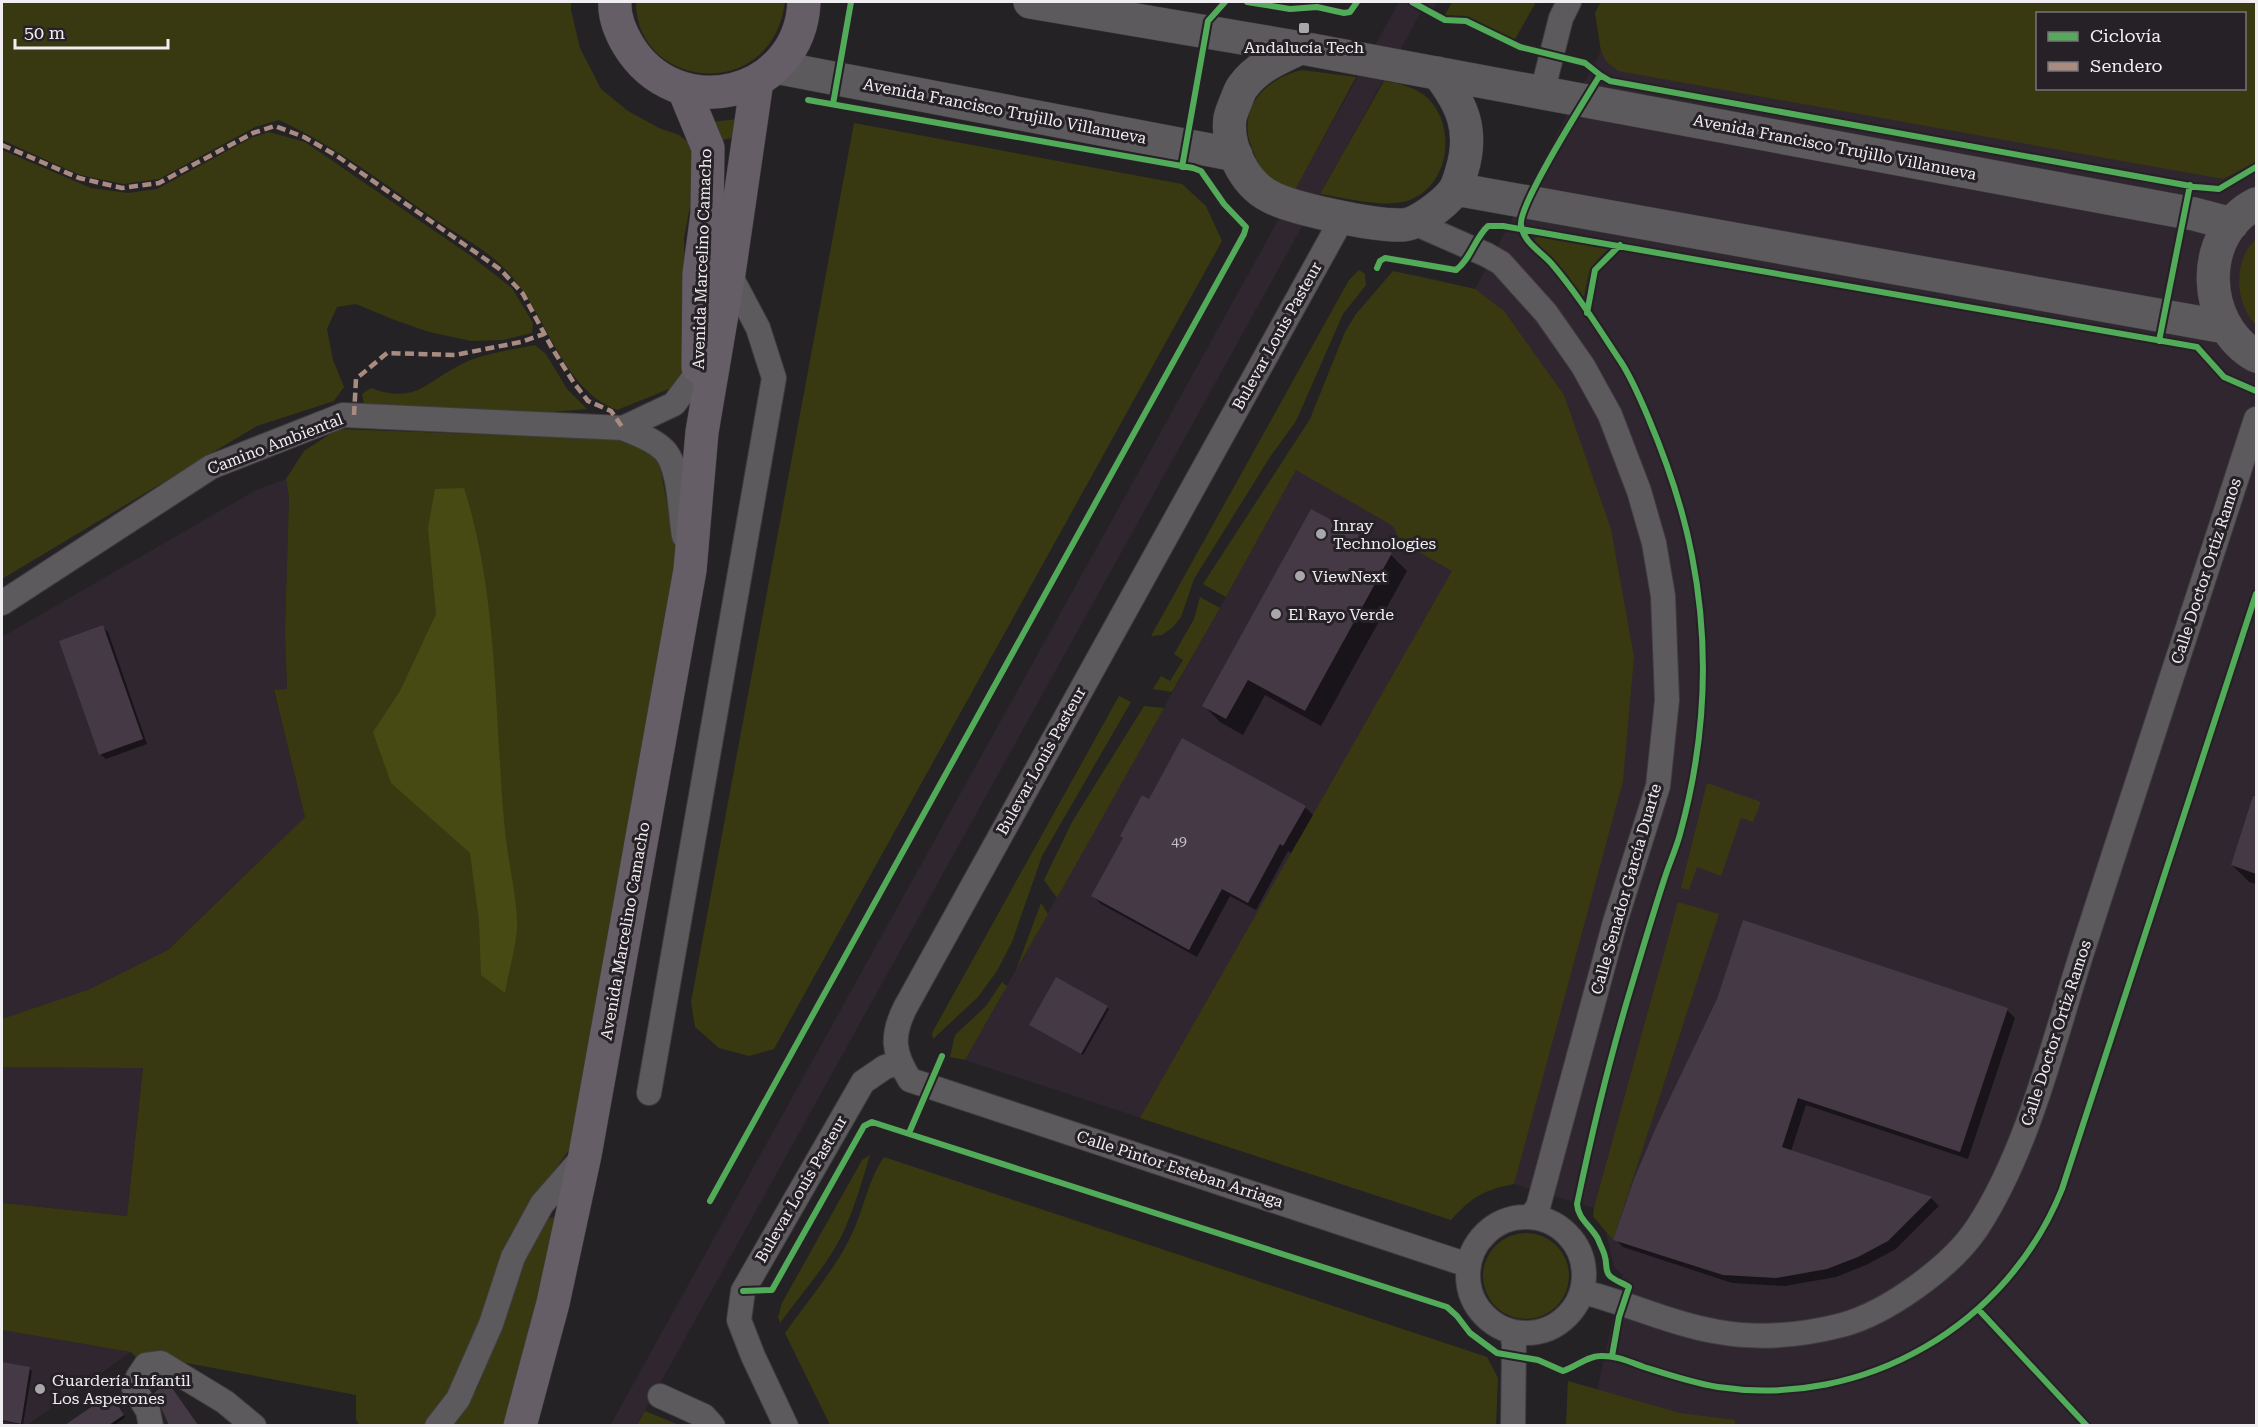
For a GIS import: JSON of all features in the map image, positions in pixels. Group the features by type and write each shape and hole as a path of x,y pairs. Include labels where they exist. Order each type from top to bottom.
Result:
{"main road":[{"path":"615,2 621,34 636,59 657,78 684,90 709,93 734,90 766,74 794,43 803,15 804,2"},
{"name":"Avenida Marcelino Camacho","path":"520,1425 553,1303 585,1155 690,570 702,432 766,74"},
{"name":"Avenida Marcelino Camacho","path":"684,90 708,148 707,214 699,274 698,372 702,432"}],"street":[{"path":"1030,2 1300,48 1438,73 1455,96 1462,113 1467,152 1455,189 1443,203 1403,225 1343,217 1291,204 1269,196 1251,182 1236,155 1231,138 1230,118 1242,86 1261,68 1300,48"},
{"path":"1542,93 1561,18 1569,2"},
{"name":"Avenida Francisco Trujillo Villanueva","path":"1438,73 2194,214 2244,214"},
{"name":"Avenida Francisco Trujillo Villanueva","path":"766,74 1236,155"},
{"path":"1455,189 2225,327"},
{"path":"2244,214 2219,248 2212,274 2215,302 2225,327 2245,350 2256,356"},
{"name":"Bulevar Louis Pasteur","path":"786,1425 753,1356 739,1320 742,1291 863,1082 885,1067 899,1063 895,1046 897,1024 904,1008 1343,217"},
{"name":"Calle Senador García Duarte","path":"1412,222 1501,263 1546,313 1583,366 1610,415 1639,491 1654,543 1663,596 1667,700 1658,786 1615,922 1539,1206 1531,1216"},
{"name":"Avenida Marcelino Camacho","path":"649,1093 774,378 758,328 729,273"},
{"name":"Camino Ambiental","path":"623,428 674,404 698,372"},
{"name":"Camino Ambiental","path":"2,603 211,467 343,415 623,428 646,437 665,451 675,472 690,570"},
{"name":"Calle Doctor Ortiz Ramos","path":"1582,1292 1717,1332 1750,1335 1798,1332 1843,1324 1871,1313 1903,1296 1940,1269 1975,1232 1996,1197 2014,1157 2036,1097 2256,419"},
{"name":"Calle Pintor Esteban Arriaga","path":"899,1063 910,1080 1468,1265"},
{"path":"437,1425 458,1399 491,1324 513,1257 542,1204 585,1155"},
{"path":"1531,1216 1549,1220 1564,1230 1576,1243 1583,1260 1585,1278 1582,1292 1572,1311 1560,1323 1545,1331 1527,1334 1510,1332 1495,1325 1477,1306 1472,1299 1468,1282 1468,1265 1473,1248 1497,1223 1514,1217 1531,1216"},
{"path":"1510,1332 1514,1343 1513,1425"},
{"path":"152,1425 148,1410 134,1388 146,1365 161,1363 225,1402 254,1425"},
{"path":"660,1396 704,1416 713,1425"}],"shaded area":[{"path":"2,2 571,2 580,48 601,89 628,111 659,128 679,135 694,147 697,170 684,238 687,370 679,385 617,410 597,399 567,366 518,284 496,260 379,179 300,130 279,120 255,127 159,179 123,184 80,175 2,140"},
{"path":"636,2 785,2 775,35 756,58 731,70 705,73 679,67 657,53 642,31"},
{"path":"1399,2 1438,2 1433,9 1425,5 637,1425 610,1426"},
{"path":"1452,2 1536,2 1514,41 1466,18 1453,19 1445,15"},
{"path":"1601,2 2256,2 2256,1425 1566,1425 1568,1381 1597,1390 1623,1275 1614,1267 1606,1232 1593,1216 1594,1208 1514,1184 1494,1188 1469,1200 1451,1220 965,1060 1296,470 1412,274 1475,289 1601,51 1595,13"},
{"path":"1601,2 2256,2 2256,162 2223,179 1618,71 1606,61 1601,51 1595,13"},
{"path":"1302,70 1356,77 1295,190 1273,180 1262,169 1249,140 1248,121 1255,100 1262,91 1280,78"},
{"path":"1384,81 1417,90 1433,104 1444,130 1444,159 1439,173 1421,194 1397,203 1364,202 1320,194"},
{"path":"737,119 736,137 719,141 712,122"},
{"path":"854,123 1182,184 1206,206 1222,241 774,1049 749,1056 719,1048 695,1027 691,1002"},
{"path":"269,132 305,142 471,256 512,288 533,323 532,333 503,340 471,341 429,332 356,304 337,307 327,329 333,360 344,387 334,401 257,426 2,579 2,150 91,188 128,193 157,189 251,138"},
{"path":"1537,236 1609,248 1588,275 1584,296 1580,296 1534,240"},
{"path":"2256,239 2256,325 2243,305 2239,282 2243,258"},
{"path":"1359,270 1365,274 1366,285 1343,314 1296,421 1270,457 1194,579 1181,617 1162,635 1151,636 1349,280"},
{"path":"1393,271 1475,289 1504,311 1564,395 1611,529 1634,657 1623,781 1514,1184 1479,1196 1451,1220 1140,1118 1452,571 1405,544 1393,526 1296,470 1226,597 1203,584 1310,419 1345,332 1356,314"},
{"path":"535,345 546,354 567,389 587,409 552,412 364,404 362,394 371,388 387,393 411,392 471,360"},
{"path":"338,429 618,439 651,447 659,461 680,572 580,1134 511,1233 477,1326 450,1390 423,1425 359,1425 356,1419 356,1395 160,1358 142,1364 131,1352 2,1330 2,1203 127,1216 143,1068 2,1067 2,1019 88,990 168,950 305,817 274,690 287,689 285,631 289,497 286,479 304,451"},
{"path":"286,479 289,497 285,631 287,689 274,691 305,817 168,950 88,990 2,1025 2,637 256,490"},
{"path":"464,488 484,572 493,658 505,831 517,922 505,993 481,975 479,921 470,853 391,783 373,732 400,691 436,614 428,528 435,489"},
{"path":"1200,597 1220,608 1172,692 1153,689 1161,676 1170,681 1183,660 1174,654 1194,619"},
{"path":"1119,696 1131,702 1042,856 1012,942 997,971 978,997 933,1039 932,1033"},
{"path":"1144,706 1164,708 1057,898 1044,880 1072,822"},
{"path":"1707,783 1761,802 1753,822 1741,818 1721,876 1697,867 1689,890 1681,888"},
{"path":"1678,902 1719,914 1613,1240 1593,1216 1594,1208"},
{"path":"1041,903 1048,914 1016,970"},
{"path":"1002,982 1007,986 965,1060 950,1057 955,1035 986,1006"},
{"path":"2,1067 143,1067 127,1216 2,1203"},
{"path":"870,1155 854,1205 836,1247 780,1323 778,1317 782,1303 862,1160"},
{"path":"884,1157 1487,1357 1498,1378 1496,1425 830,1425 785,1333 826,1277 848,1242 873,1177"},
{"path":"557,1216 510,1425 449,1426 477,1389 525,1259 547,1219"},
{"path":"1526,1233 1542,1237 1556,1246 1565,1260 1569,1276 1565,1292 1556,1306 1542,1315 1526,1319 1510,1315 1496,1306 1487,1292 1483,1276 1487,1260 1496,1246 1510,1237"},
{"name":"Guardería Infantil Los Asperones","path":"2,1330 131,1352 27,1425 2,1425"},
{"path":"1568,1381 1680,1413 1735,1420 1735,1425 1566,1425"},
{"path":"645,1411 679,1425 637,1425"}],"building":[{"name":"El Rayo Verde","path":"1311,509 1392,553 1305,711 1248,680 1226,719 1202,706"},
{"path":"103,625 143,739 99,755 59,641"},
{"path":"1182,738 1306,806 1283,846 1280,844 1248,903 1222,889 1189,950 1091,896 1123,838 1120,836 1142,795 1149,799"},
{"path":"2253,796 2256,796 2256,874 2231,865"},
{"path":"1743,920 2008,1008 1960,1152 1798,1098 1782,1147 1932,1197 1888,1241 1858,1257 1827,1269 1776,1278 1723,1275 1613,1240 1634,1179 1657,1125 1717,999"},
{"path":"1056,977 1108,1006 1081,1054 1029,1025"},
{"path":"2,1362 30,1367 21,1424 2,1420"},
{"path":"167,1383 198,1425 169,1425 154,1393"},
{"path":"110,1394 124,1415 109,1425 65,1425"}],"marked path":[{"path":"2,145 79,178 122,188 159,183 253,133 275,126 304,137 337,156 501,270 523,294 574,383 588,401 611,411 623,428"},
{"path":"354,415 356,379 387,353 455,355 521,342 544,334"}],"cycle path":[{"path":"833,104 851,2"},
{"path":"1182,167 1208,21 1225,2"},
{"path":"1247,2 1290,9 1317,7 1344,13 1350,12 1357,2"},
{"path":"1412,2 1445,20 1466,21 1520,47 1585,63 1610,81 2196,187 2219,189 2256,167"},
{"path":"1600,75 1541,175 1530,196 1521,225 1525,237 1561,275 1596,324 1629,375 1648,417 1674,485 1684,520 1698,591 1703,660 1700,730 1688,800 1678,840 1655,908 1615,1044 1577,1204 1582,1218 1598,1239 1609,1275 1629,1287 1619,1317 1612,1356"},
{"path":"710,1201 1246,227 1224,204 1201,171 1193,168 808,100"},
{"path":"2159,341 2190,185"},
{"path":"1377,268 1380,261 1385,258 1456,270 1488,226 1503,226 2197,347 2224,377 2256,391"},
{"path":"1587,313 1595,270 1620,245"},
{"path":"743,1291 772,1290 864,1126 872,1122 1447,1307 1470,1333 1497,1353 1538,1360 1563,1371 1595,1356 1606,1356 1718,1387 1772,1390 1826,1384 1877,1370 1924,1347 1968,1317 2006,1280 2038,1237 2062,1189 2256,594"},
{"path":"909,1133 942,1056"},
{"path":"1978,1309 2087,1426"}],"place":[{"name":"Andalucía Tech","path":"1304,28"},
{"name":"Inray Technologies","path":"1321,534"},
{"name":"ViewNext","path":"1300,576"},
{"name":"El Rayo Verde","path":"1276,614"},
{"name":"Guardería Infantil Los Asperones","path":"40,1389"}]}
